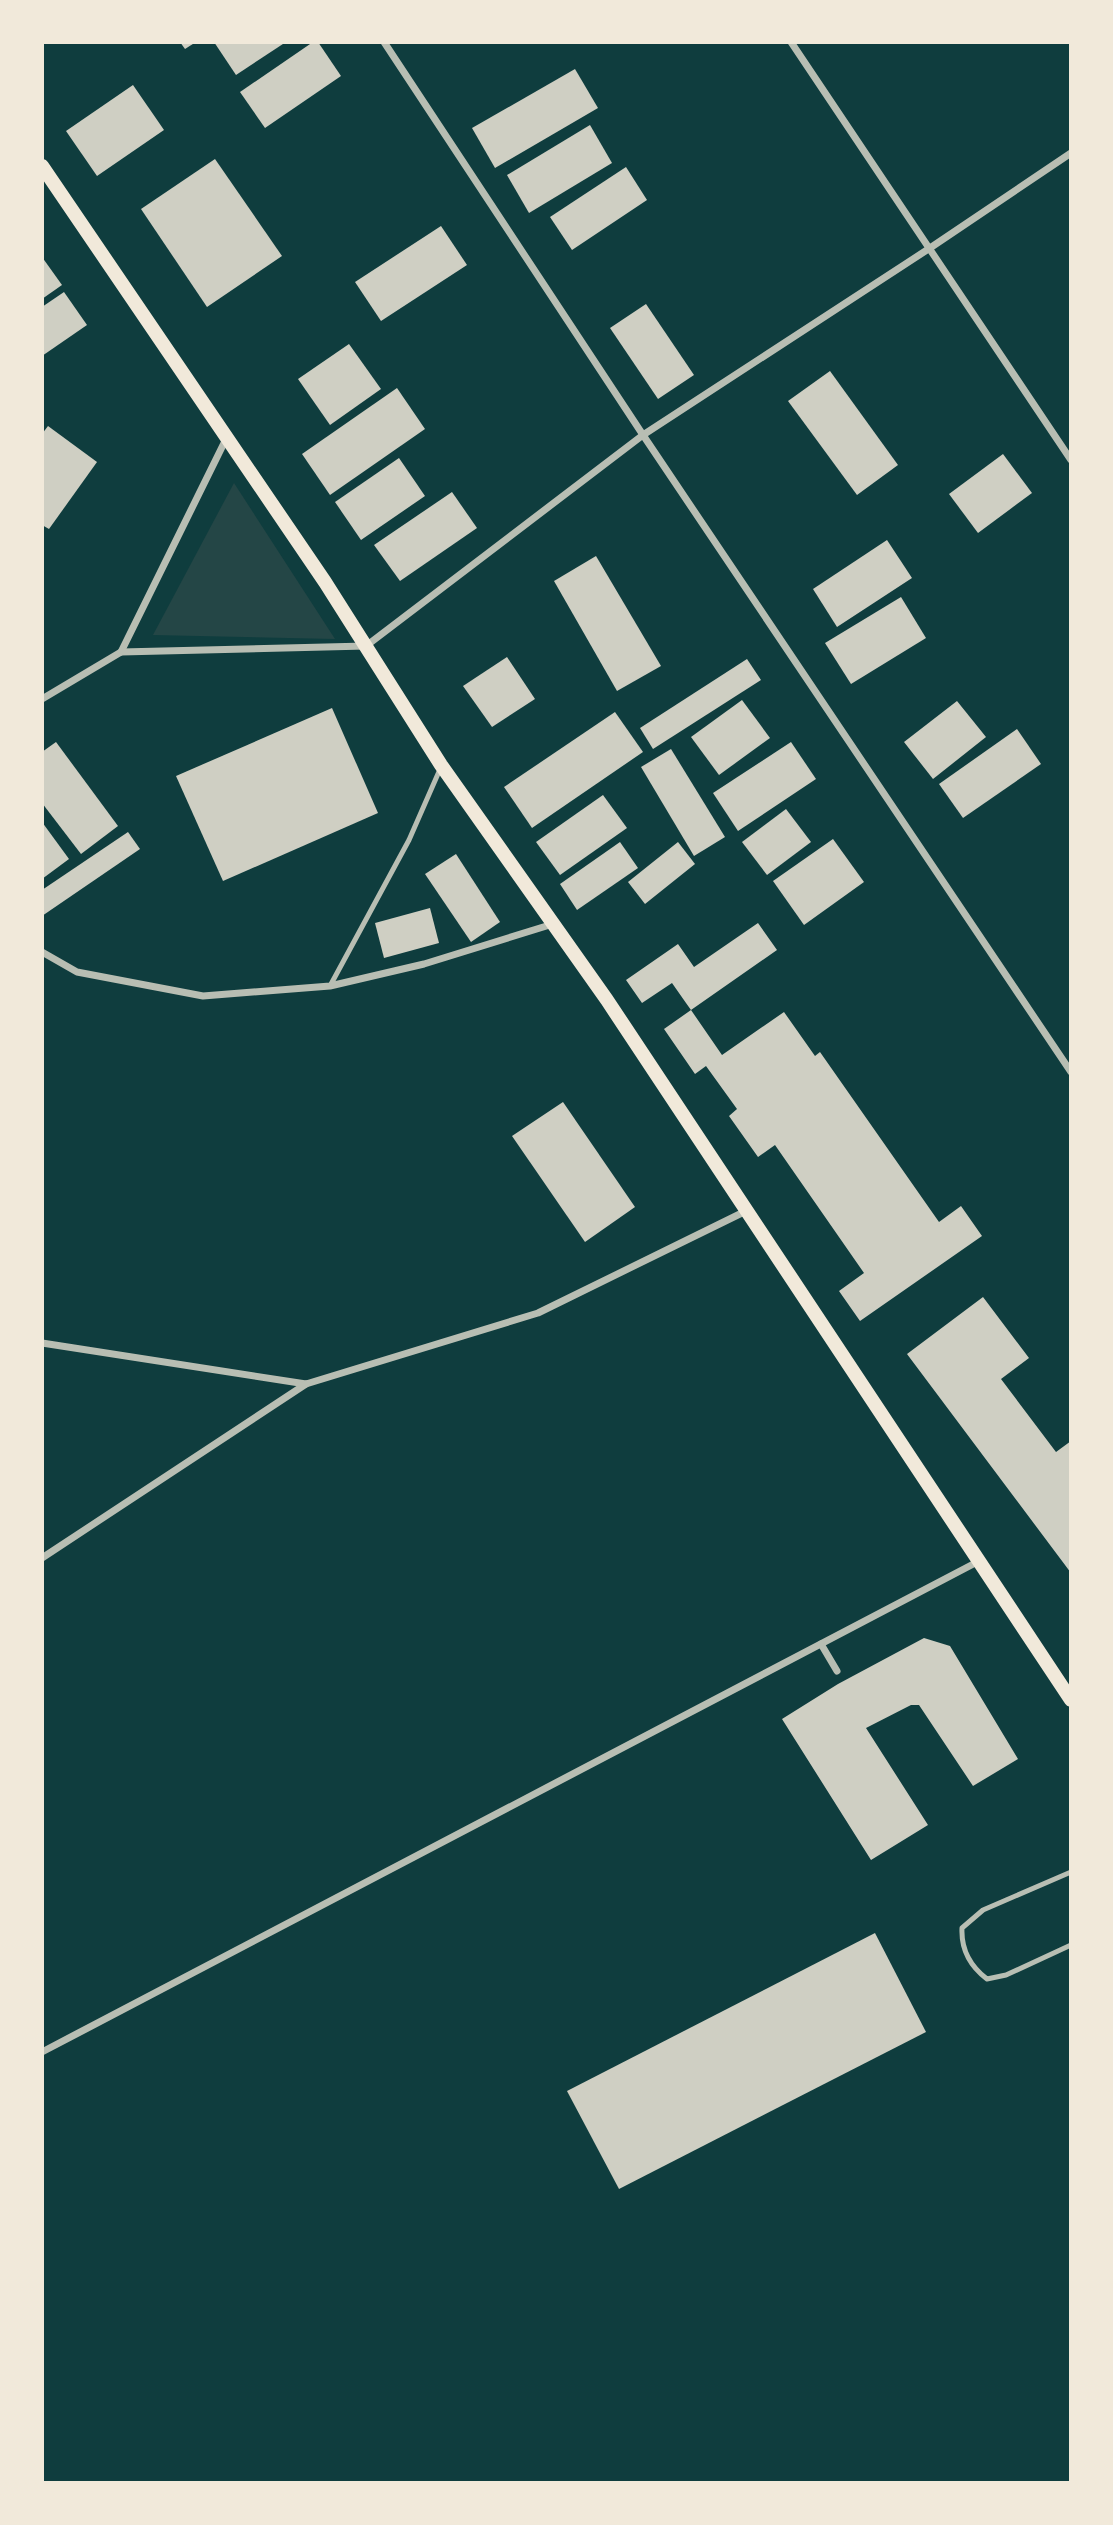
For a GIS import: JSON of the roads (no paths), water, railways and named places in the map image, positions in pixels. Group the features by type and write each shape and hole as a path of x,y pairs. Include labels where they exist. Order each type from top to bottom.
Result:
{"main road":[{"path":"42,166 366,646 441,765 554,923 748,1210 1071,1700"}],"street":[{"path":"384,42 643,435 1071,1072"},
{"path":"791,42 1071,460"},
{"path":"42,699 121,652 366,646 643,435 1071,153"},
{"path":"121,652 226,439"},
{"path":"42,952 77,972 203,996 330,986 424,964 554,923"},
{"path":"42,1558 306,1384 537,1313 748,1210"},
{"path":"42,1343 306,1384"},
{"path":"42,2052 981,1560"},
{"path":"821,1644 837,1671"}],"lane":[{"path":"330,986 409,840 441,765"},
{"path":"1071,1872 976,1914 962,1928 962,1942 974,1968 987,1979 1006,1975 1071,1945"}]}
